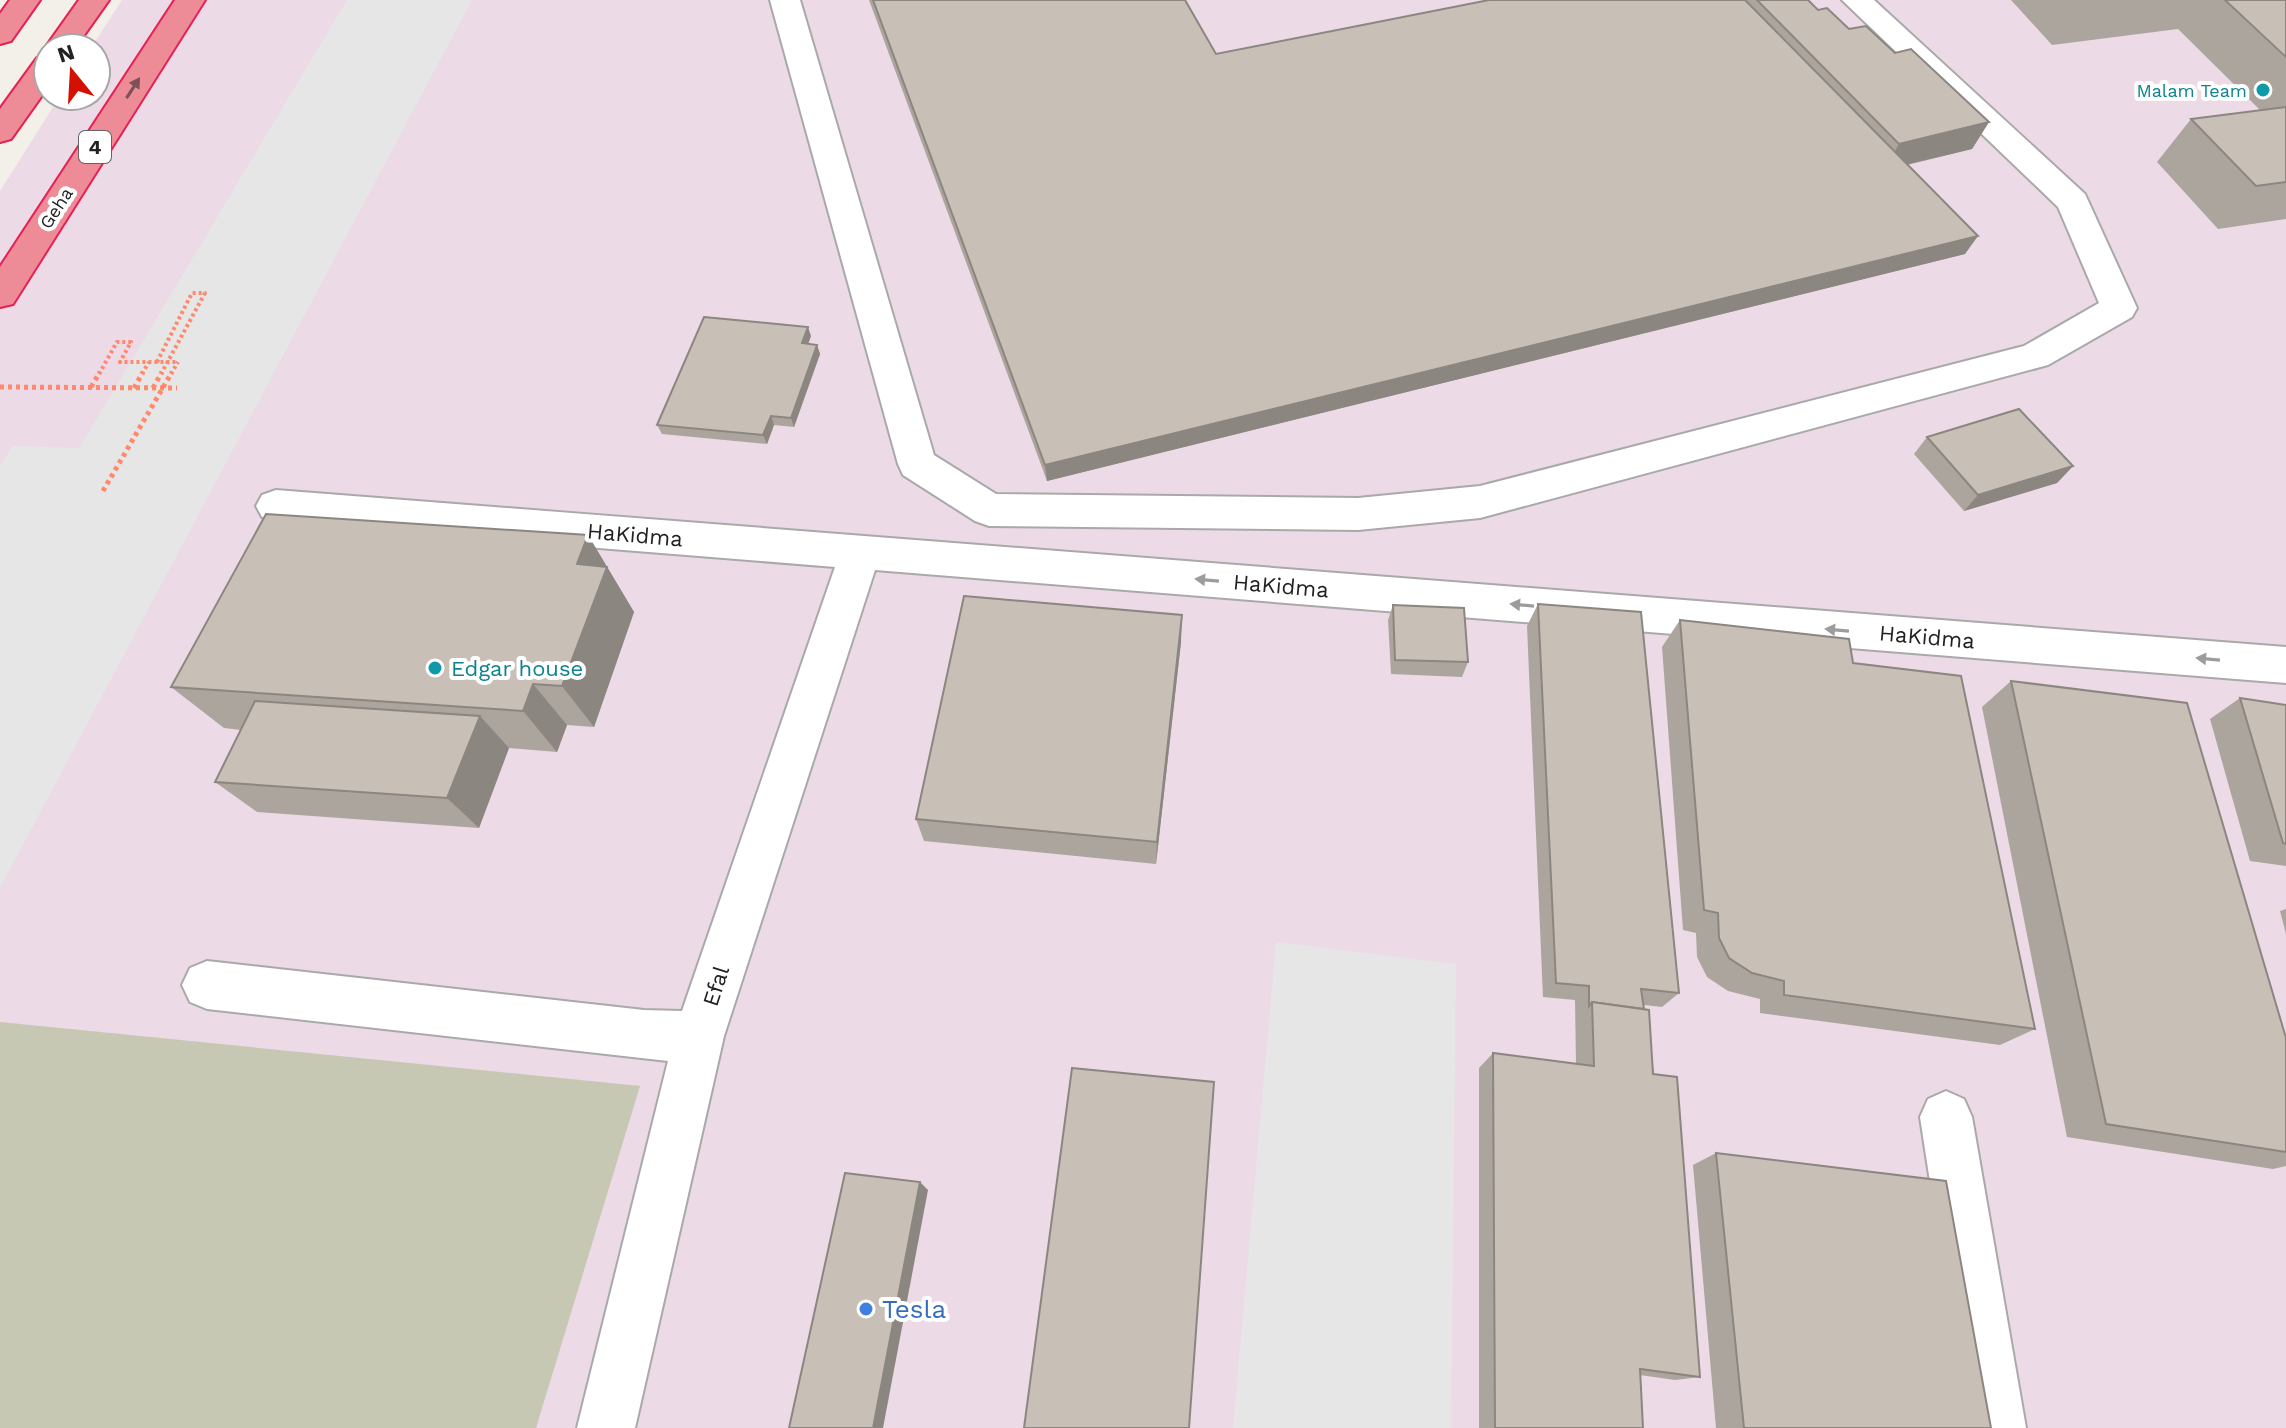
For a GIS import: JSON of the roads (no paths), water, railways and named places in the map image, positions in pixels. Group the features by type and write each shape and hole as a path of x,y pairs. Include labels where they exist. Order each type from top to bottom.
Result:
{"highway":[{"path":"0,35 25,0"},
{"path":"71,32 94,0"},
{"name":"Geha","path":"0,295 190,0"},
{"path":"0,132 32,87"}],"street":[{"path":"785,0 917,464 989,510 1358,514 1480,502 2035,356 2119,308 2073,202 1857,0"},
{"name":"HaKidma","path":"276,506 2286,665"},
{"name":"Efal","path":"606,1428 699,1036 860,553"},
{"path":"207,985 644,1035 699,1036"},
{"path":"1946,1117 1997,1428"}],"place":[{"name":"Malam Team","path":"2263,90"},
{"name":"Edgar house","path":"435,668"},
{"name":"Tesla","path":"866,1309"}]}
